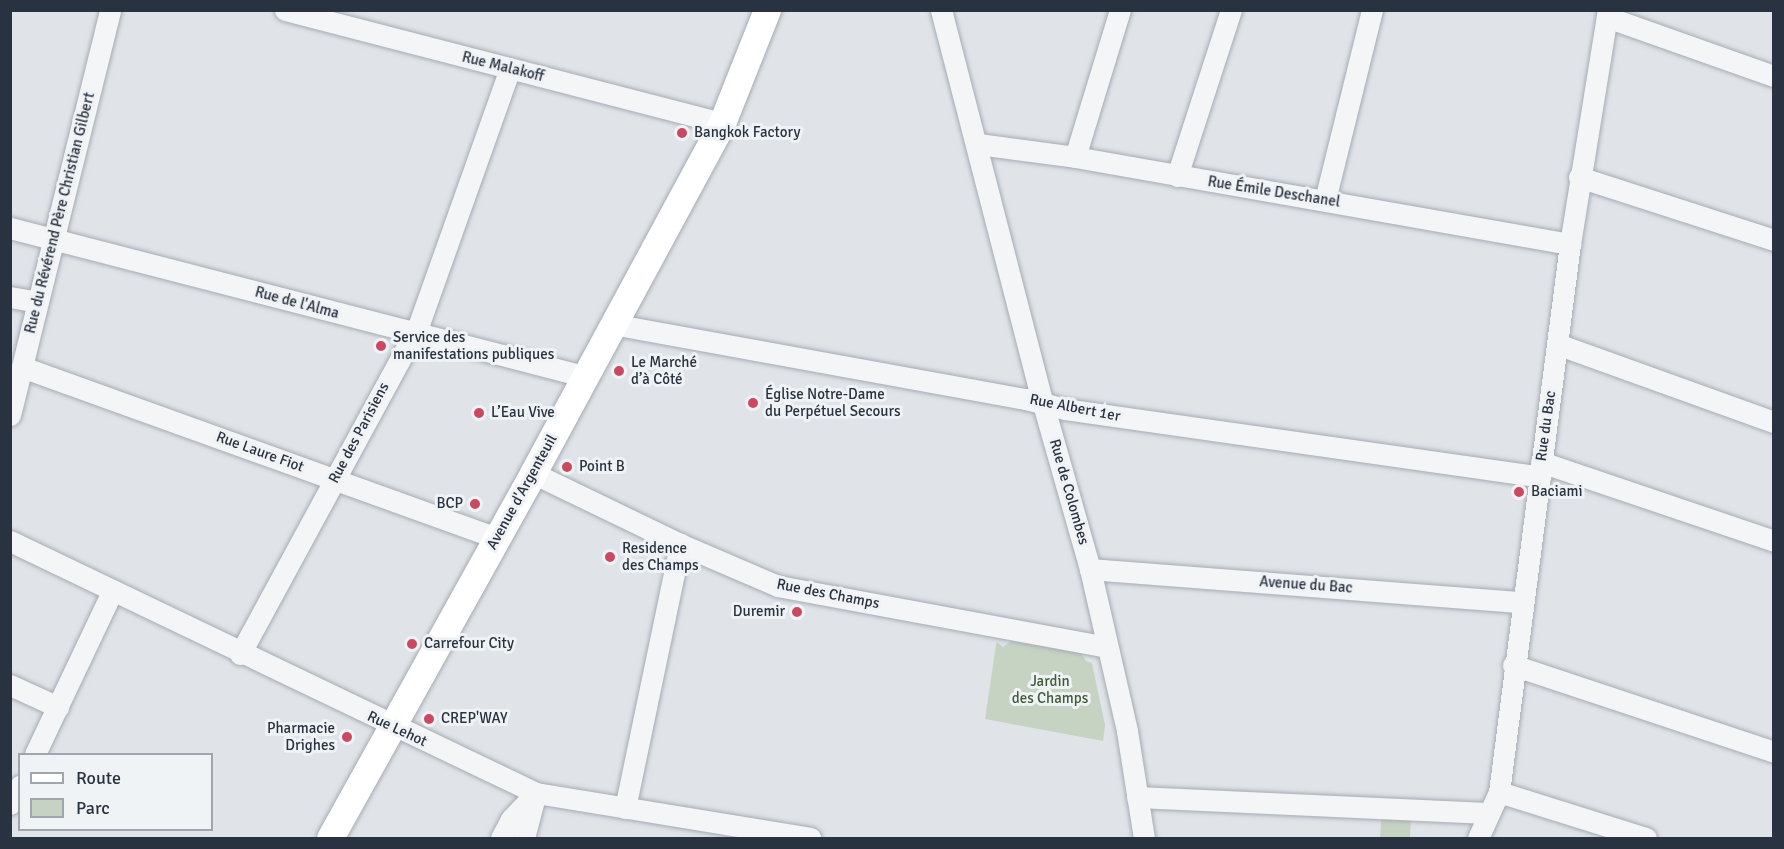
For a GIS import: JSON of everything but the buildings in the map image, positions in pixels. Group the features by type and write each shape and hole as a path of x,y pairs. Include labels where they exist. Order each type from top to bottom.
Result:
{"main road":[{"name":"Avenue d'Argenteuil","path":"330,838 533,473 722,123 767,10"}],"street":[{"name":"Rue du Révérend Père Christian Gilbert","path":"10,415 110,10"},
{"name":"Rue de Colombes","path":"941,10 978,144 1043,404 1090,569 1127,731 1144,838"},
{"path":"1075,157 1120,10"},
{"path":"1177,176 1230,10"},
{"path":"1325,200 1372,10"},
{"name":"Rue Malakoff","path":"287,11 722,123"},
{"path":"1607,14 1773,76"},
{"name":"Rue du Bac","path":"1478,838 1499,792 1521,602 1579,177 1607,14"},
{"name":"Rue des Parisiens","path":"240,654 414,334 510,69"},
{"name":"Rue Émile Deschanel","path":"978,144 1075,157 1570,244"},
{"path":"1579,177 1773,240"},
{"name":"Rue de l'Alma","path":"10,228 584,376"},
{"path":"10,297 38,302"},
{"name":"Rue Albert 1er","path":"612,324 1043,404 1540,469 1773,541"},
{"path":"1557,344 1773,422"},
{"name":"Rue Laure Fiot","path":"22,367 497,538"},
{"name":"Rue des Champs","path":"533,473 680,544 778,586 1106,647"},
{"name":"Rue Lehot","path":"10,541 393,728 536,793 810,838"},
{"path":"625,808 680,544"},
{"name":"Avenue du Bac","path":"1090,569 1521,602"},
{"path":"35,753 112,592"},
{"path":"1514,665 1773,752"},
{"path":"10,685 58,707"},
{"path":"10,804 18,790"},
{"path":"1499,792 1646,838"},
{"path":"501,838 512,819 536,793"},
{"path":"524,838 536,793"},
{"path":"1137,797 1488,813"}],"green space":[{"name":"Jardin des Champs","path":"1011,641 1081,653 1086,661 1092,663 1105,725 1103,741 985,719 997,642 1003,647"},
{"path":"1382,810 1411,812 1410,838 1380,838"}],"place":[{"name":"Bangkok Factory","path":"682,133"},
{"name":"Service des manifestations publiques","path":"381,346"},
{"name":"Le Marché d’à Côté","path":"619,371"},
{"name":"Église Notre-Dame du Perpétuel Secours","path":"753,403"},
{"name":"L’Eau Vive","path":"479,413"},
{"name":"Point B","path":"567,467"},
{"name":"Baciami","path":"1519,492"},
{"name":"BCP","path":"475,504"},
{"name":"Residence des Champs","path":"610,557"},
{"name":"Duremir","path":"797,612"},
{"name":"Carrefour City","path":"412,644"},
{"name":"CREP'WAY","path":"429,719"},
{"name":"Pharmacie Drighes","path":"347,737"}]}
